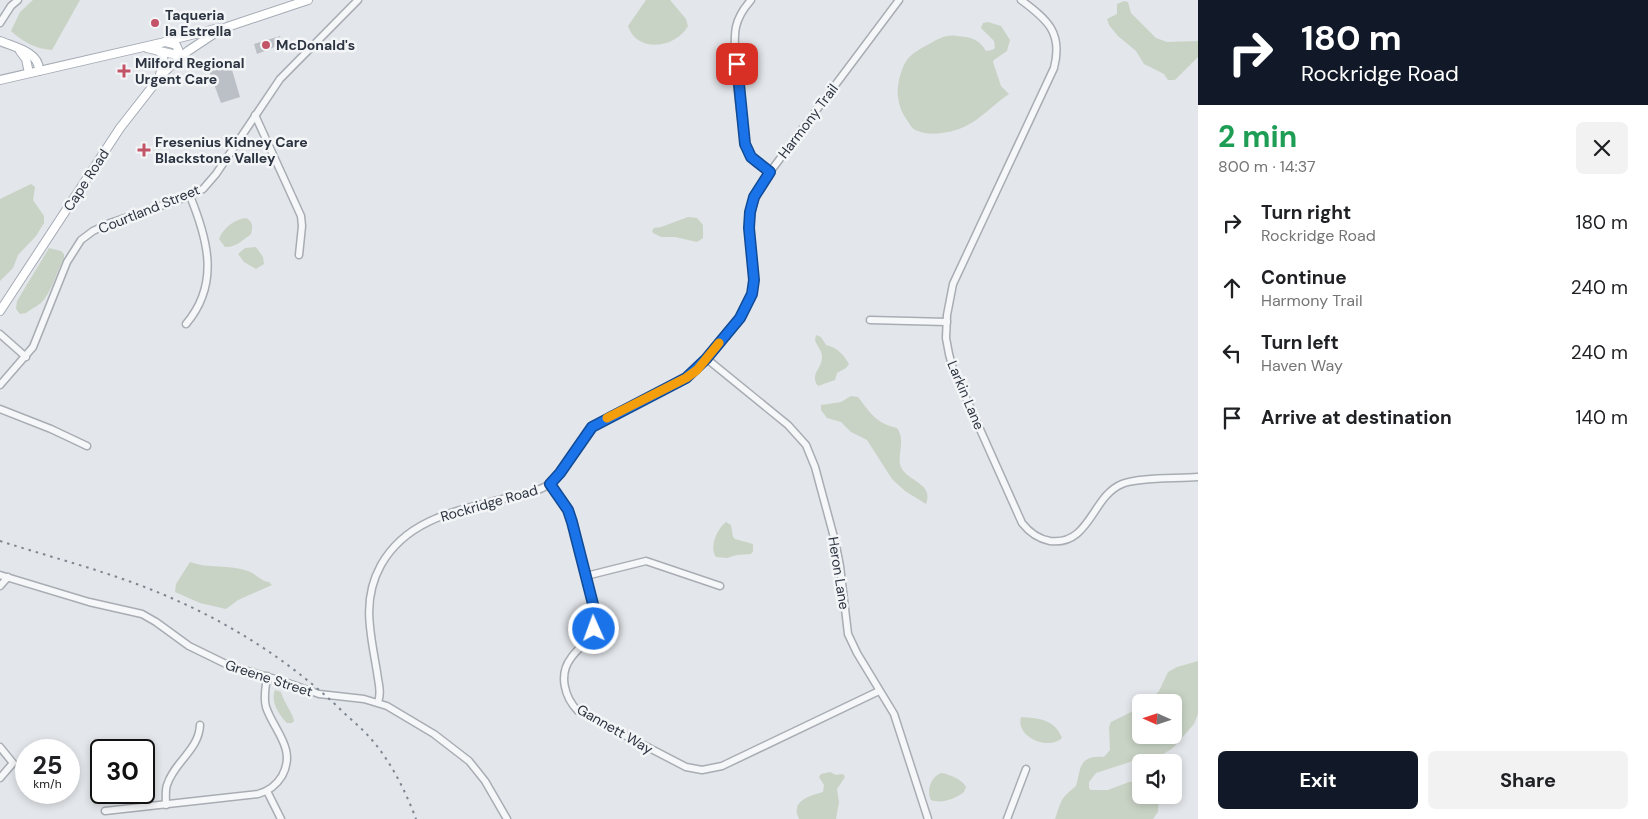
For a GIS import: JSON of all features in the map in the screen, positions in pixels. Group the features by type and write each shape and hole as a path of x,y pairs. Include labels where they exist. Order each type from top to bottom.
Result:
{"main road":[{"path":"0,80 140,49 226,27 308,0"},
{"name":"Cape Road","path":"0,311 120,128 158,78 181,56 226,27"},
{"path":"0,41 34,56 54,68"},
{"path":"163,42 176,45 181,56"},
{"path":"140,49 157,50 181,56"},
{"path":"19,50 25,57 29,73"},
{"path":"157,50 161,53 164,60 158,78"},
{"path":"34,56 39,61 39,70"}],"street":[{"path":"0,23 11,6 18,0"},
{"name":"Courtland Street","path":"0,385 26,357 36,341 67,262 81,240 93,231 114,221 201,191 213,178 282,77 318,43 358,0"},
{"path":"751,0 739,18 736,28 736,52 742,119 745,144 751,157 770,172"},
{"name":"Harmony Trail","path":"706,359 740,318 752,294 754,280 749,228 750,212 754,197 770,172 899,0"},
{"name":"Larkin Lane","path":"1021,0 1047,22 1053,31 1057,39 1057,56 1054,68 957,276 949,299 946,338 953,369 1022,523 1032,533 1052,541 1074,536 1086,525 1108,495 1122,484 1198,477"},
{"path":"255,115 301,216 302,226 299,255"},
{"path":"186,324 200,299 208,268 205,235 190,196"},
{"path":"870,320 947,322"},
{"path":"0,334 26,357"},
{"name":"Rockridge Road","path":"378,702 380,690 368,626 369,600 377,574 395,545 412,530 440,516 516,496 550,484 560,473 592,427 610,416 676,384 697,370 706,359"},
{"name":"Heron Lane","path":"706,359 788,425 806,445 815,467 835,541 848,634 879,692 894,714 928,819"},
{"path":"0,409 57,431 87,446"},
{"name":"Gannett Way","path":"550,484 568,510 595,612 595,624 592,633 567,665 564,685 568,699 578,711 686,768 702,770 722,766 879,692"},
{"path":"586,576 646,561 720,586"},
{"name":"Greene Street","path":"0,574 88,602 142,614 185,644 220,662 319,694 378,702 408,717 461,754 480,773 507,819"},
{"path":"0,586 8,577"},
{"path":"105,811 258,794 267,791 275,785 285,770 287,753 282,736 266,708 267,676"},
{"path":"166,805 165,791 169,781 199,737 200,724"},
{"path":"0,747 13,763 0,778"},
{"path":"1007,819 1026,769"},
{"path":"267,791 281,819"}],"green space":[{"path":"33,0 80,0 52,50 30,44 11,31 20,12"},
{"path":"646,0 670,0 686,19 688,26 675,39 666,43 657,45 639,41 628,26"},
{"path":"1124,1 1128,2 1131,13 1156,38 1167,42 1198,41 1198,57 1175,80 1168,80 1164,74 1144,64 1136,51 1118,36 1109,25 1107,19 1117,14 1117,4"},
{"path":"988,22 1001,26 1010,40 1007,51 993,62 1001,86 1009,94 978,119 961,128 936,134 915,130 903,113 898,100 899,78 907,60 912,54 946,36 970,38 977,41 986,51 992,50 995,48 994,41 981,28 983,23"},
{"path":"31,184 35,187 33,200 44,216 44,223 36,236 18,255 13,268 0,281 0,199"},
{"path":"688,217 697,218 703,225 703,238 697,242 675,237 661,237 652,231 654,228"},
{"path":"246,218 252,224 251,234 236,245 225,247 219,239 223,231 234,222"},
{"path":"256,247 263,257 264,264 256,269 244,262 238,254 245,248"},
{"path":"49,248 61,251 64,254 54,281 42,302 26,313 20,314 16,309 17,301"},
{"path":"816,335 821,337 826,345 840,352 849,364 837,373 835,380 818,386 815,376 822,356 815,340"},
{"path":"851,396 858,397 879,420 897,428 901,439 900,464 902,469 927,492 926,504 905,491 892,479 867,440 851,432 841,422 827,418 821,410 821,405 841,402"},
{"path":"726,522 731,525 735,539 753,544 751,554 727,558 716,557 713,548 715,538"},
{"path":"190,562 241,569 251,572 272,585 238,600 226,609 200,603 175,592 176,584"},
{"path":"1198,661 1198,714 1194,724 1182,738 1182,694 1156,694 1168,672 1177,667"},
{"path":"275,690 281,692 294,718 292,723 287,723 276,708 274,703"},
{"path":"1132,712 1132,744 1176,744 1163,754 1132,754 1132,761 1096,773 1089,782 1089,788 1091,790 1108,790 1132,782 1132,804 1158,804 1158,812 1153,819 1055,819 1062,801 1076,786 1082,764 1089,758 1104,757 1110,750 1109,727 1111,722"},
{"path":"1021,717 1039,719 1050,723 1062,738 1056,742 1049,743 1034,740 1023,731"},
{"path":"830,772 836,775 843,774 845,777 837,789 839,802 836,819 799,819 797,807 799,803 807,797 823,792 824,785 819,777 821,774"},
{"path":"941,773 952,776 962,782 966,787 964,792 948,800 931,800 930,784"}],"building":[{"name":"McDonald's","path":"280,36 282,44 257,54 254,44"},
{"path":"230,63 240,97 221,103 208,68"}],"railway":[{"path":"0,541 101,572 162,594 217,620 268,651 316,688 368,736 392,768 408,798 416,819"}],"slow traffic":[{"path":"607,418 686,378 697,370 719,343"}],"place":[{"name":"Taqueria la Estrella","path":"155,23"},
{"name":"McDonald's","path":"266,45"},
{"name":"Milford Regional Urgent Care","path":"124,71"},
{"name":"Fresenius Kidney Care Blackstone Valley","path":"144,150"}],"route":[{"path":"594,629 595,612 572,522 568,510 550,484 560,473 592,427 610,416 676,384 697,370 740,318 748,304 754,280 754,266 750,246 750,212 754,197 770,172 759,166 751,157 745,144 737,64"}]}
